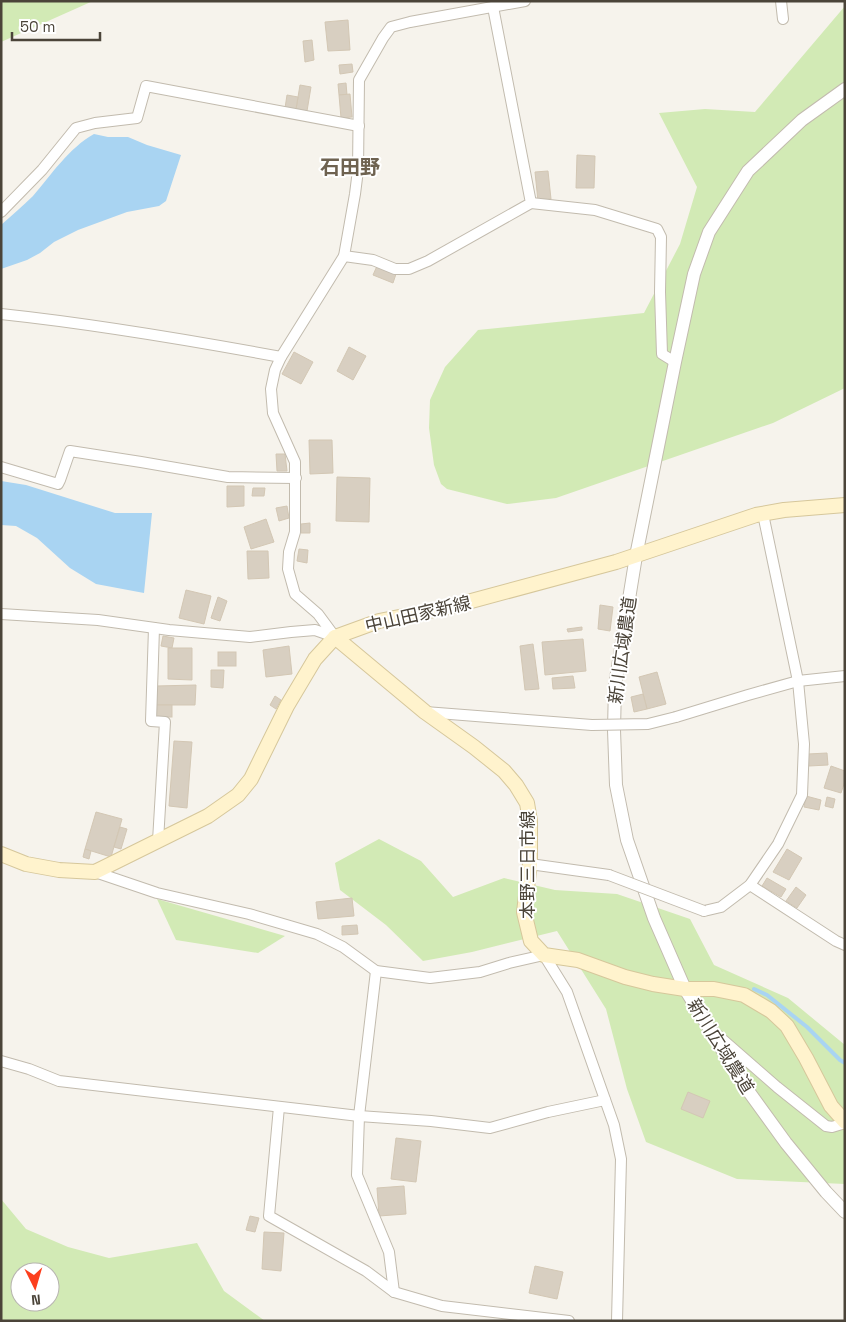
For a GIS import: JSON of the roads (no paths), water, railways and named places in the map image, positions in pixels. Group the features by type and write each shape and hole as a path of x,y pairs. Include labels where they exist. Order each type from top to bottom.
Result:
{"main road":[{"name":"中山田家新線","path":"1,854 26,864 59,870 95,872 208,816 238,795 251,779 287,706 315,659 335,637 379,620 457,605 636,556 756,515 784,510 845,505"},
{"name":"本野三日市線","path":"335,637 425,712 504,771 516,785 527,803 530,821 530,864 524,912 531,941 544,956"},
{"path":"544,956 578,960 626,977 653,984 685,989 714,989 744,996 772,1011 787,1026 831,1106 845,1123"}],"street":[{"path":"335,637 318,614 295,594 288,569 289,552 295,532 296,462 274,413 271,389 275,370 281,357 344,256 358,170 360,80 391,26 524,1"},
{"path":"781,1 783,19"},
{"path":"493,7 530,203"},
{"path":"1,212 42,170 76,128 95,123 137,118 146,86 360,126"},
{"name":"新川広域農道","path":"845,89 802,120 748,171 710,232 694,274 674,362 636,556 615,685 614,730 616,785 627,840 654,918 685,989 744,1085 786,1143 845,1212"},
{"path":"344,256 373,260 395,269 409,269 530,203 595,210 658,229 661,237 662,354 674,362"},
{"path":"1,314 219,345 281,357"},
{"path":"1,467 58,484 70,451 228,478 296,478"},
{"path":"530,864 610,875 704,911 721,908 750,885 778,844 802,795 804,744 798,681 763,514"},
{"path":"1,614 98,620 250,638 314,630 335,637"},
{"path":"154,628 151,721 165,722 158,841"},
{"path":"425,712 592,725 648,724 798,681 845,676"},
{"path":"95,872 157,892 249,914 317,934 343,947 376,971 430,978 480,972 509,963 544,956 567,992 614,1126 620,1159 617,1321"},
{"path":"750,885 845,945"},
{"path":"376,971 359,1116 357,1175 389,1252 394,1292"},
{"path":"710,1028 777,1087 826,1126 832,1127 845,1123"},
{"path":"1,1060 59,1081 359,1116 431,1121 490,1128 548,1112 605,1100"},
{"path":"279,1107 269,1216 366,1271 394,1292 442,1306 569,1321"}],"water":[{"path":"94,134 108,137 128,137 181,155 166,201 159,206 127,212 78,230 54,242 27,260 1,269 1,225 33,196 68,154"},
{"path":"1,481 26,485 115,513 152,513 144,593 96,584 70,568 37,538 16,526 1,525"}],"waterway":[{"path":"754,989 767,995 807,1027 845,1063"}],"district":[{"name":"石田野","path":"350,167"}]}
